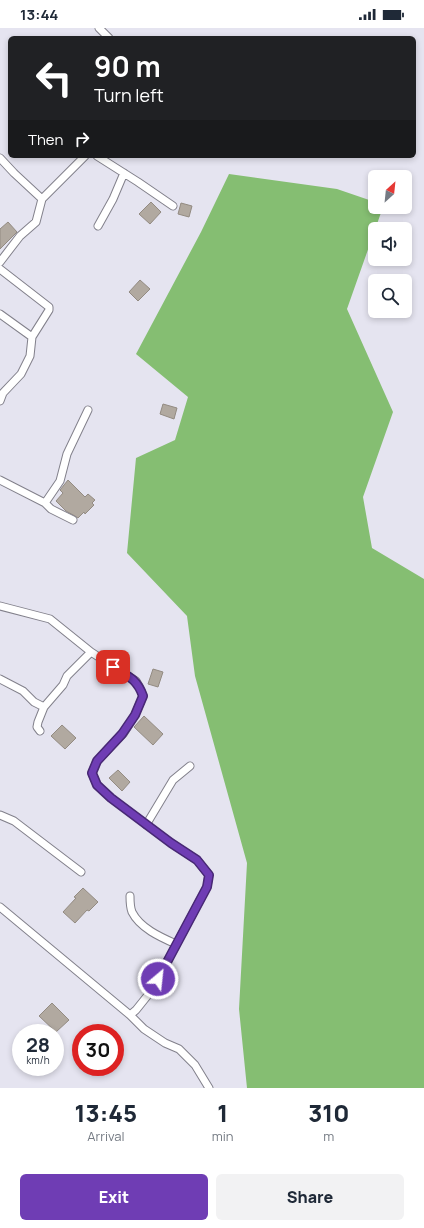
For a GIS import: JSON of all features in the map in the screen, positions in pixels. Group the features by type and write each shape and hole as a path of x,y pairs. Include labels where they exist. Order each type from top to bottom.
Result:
{"street":[{"path":"99,28 107,36"},
{"path":"0,158 14,173 42,198"},
{"path":"0,262 20,236 36,222 42,198 83,158"},
{"path":"100,158 173,206"},
{"path":"98,226 113,199 124,173"},
{"path":"0,269 49,307 49,310 32,337 30,356 21,374 3,393 0,401"},
{"path":"0,314 32,337"},
{"path":"45,503 60,481 67,454 88,410"},
{"path":"0,480 45,503 51,509 73,520"},
{"path":"0,606 50,619 91,652 136,681 143,696 135,715 122,734 97,761 92,773 97,785 111,798 146,825 197,860 209,875 207,887 152,990 136,1010 130,1015"},
{"path":"40,731 37,727 44,707 63,685 67,676 91,652"},
{"path":"0,679 23,691 34,702 44,707"},
{"path":"146,825 173,780 190,766"},
{"path":"0,815 14,821 81,872"},
{"path":"130,896 131,910 138,921 159,936 176,944"},
{"path":"0,907 130,1015 144,1029 165,1043 179,1050 195,1065 209,1088"}],"green space":[{"path":"229,174 337,189 368,200 368,214 381,214 378,222 368,222 368,250 347,309 393,412 363,497 372,548 424,579 424,1088 247,1088 239,1009 247,863 195,676 187,616 127,553 136,458 175,440 188,397 136,354 201,232"}],"building":[{"path":"151,202 161,212 150,224 139,214"},
{"path":"181,203 192,206 189,217 178,214"},
{"path":"8,222 17,232 0,249 0,229"},
{"path":"140,280 150,289 138,301 129,292"},
{"path":"163,404 177,408 174,419 160,414"},
{"path":"68,480 85,497 88,494 95,500 92,503 94,505 85,514 84,512 78,518 66,511 56,501 63,493 60,490"},
{"path":"153,669 163,672 158,687 148,684"},
{"path":"144,716 163,734 153,745 134,727"},
{"path":"62,725 76,738 65,749 51,736"},
{"path":"118,770 130,782 122,791 109,778"},
{"path":"83,888 98,902 89,911 87,910 75,923 63,912"},
{"path":"52,1003 69,1020 64,1025 48,1024 39,1016"}],"route":[{"path":"113,667 136,681 143,696 135,715 122,734 97,761 92,773 97,785 111,798 171,843 197,860 209,875 207,887 158,979"}]}
